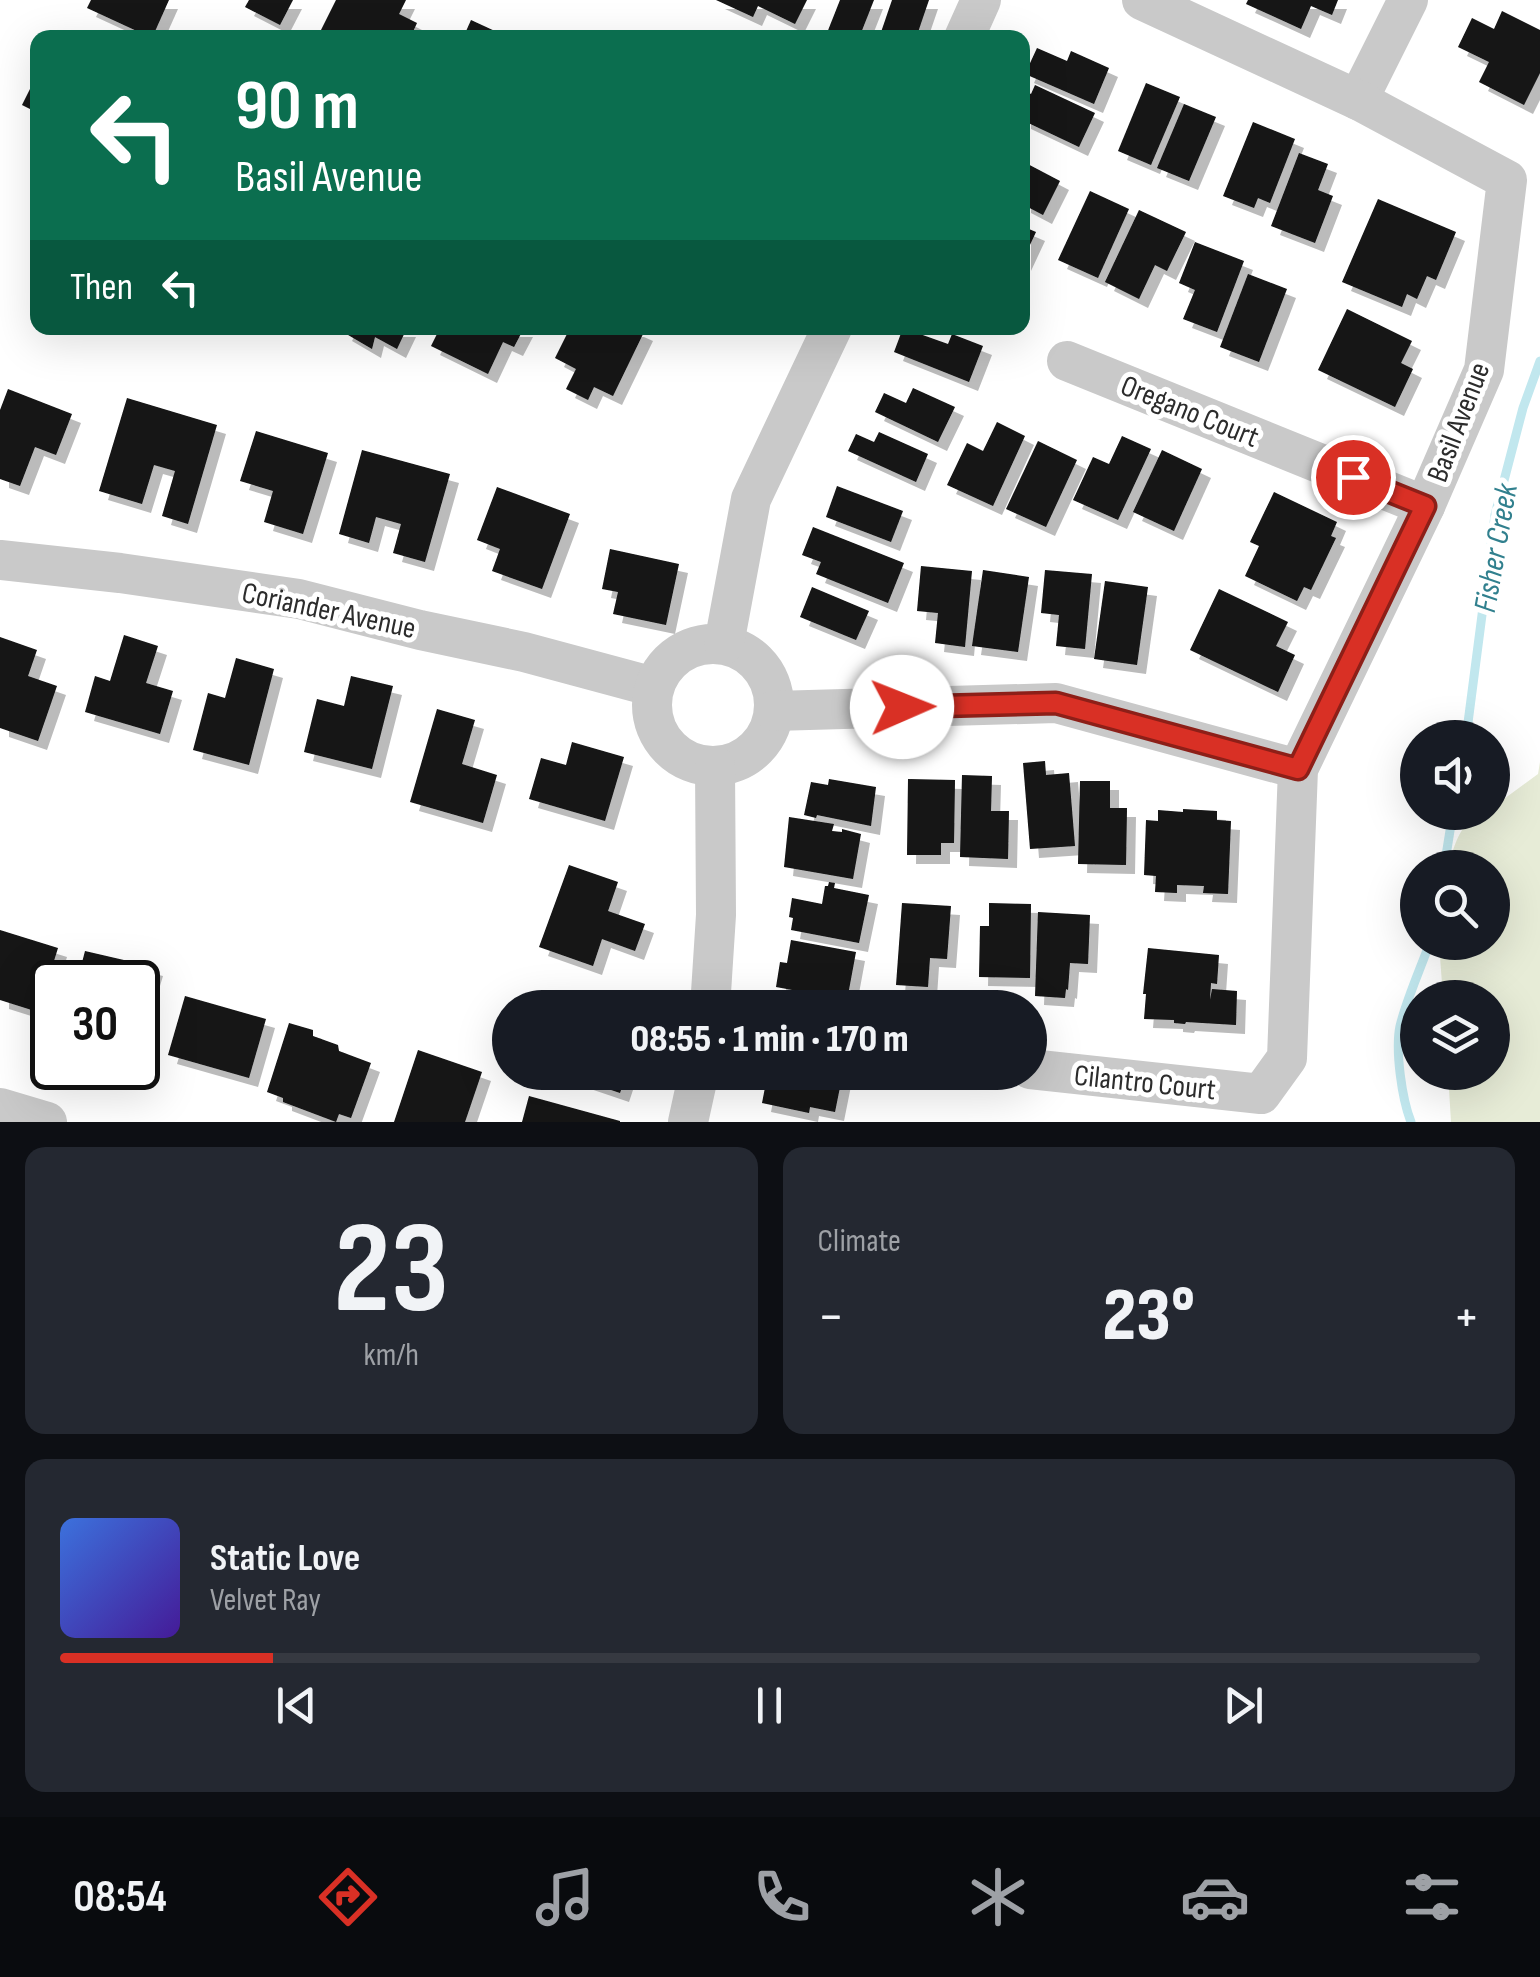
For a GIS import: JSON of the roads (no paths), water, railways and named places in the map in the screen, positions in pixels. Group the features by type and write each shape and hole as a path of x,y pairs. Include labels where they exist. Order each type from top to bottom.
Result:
{"street":[{"path":"968,30 982,0"},
{"name":"Basil Avenue","path":"1142,0 1358,100 1507,180 1484,370 1425,506 1298,769 1288,1058 1261,1094"},
{"path":"1358,100 1408,0"},
{"path":"724,644 751,499 829,335"},
{"name":"Oregano Court","path":"1067,361 1425,506"},
{"name":"Coriander Avenue","path":"0,560 120,572 300,599 654,687"},
{"path":"702,644 724,644 745,652 762,667 772,688 774,711 768,732 755,750 736,762 696,764 664,742 651,706 654,687 664,667 680,652 702,644"},
{"path":"774,711 1056,703 1298,769"},
{"path":"711,990 716,915 715,766"},
{"name":"Cilantro Court","path":"1047,1071 1261,1094"},
{"path":"688,1122 695,1090"},
{"path":"0,1108 46,1122"}],"waterway":[{"name":"Fisher Creek","path":"1468,720 1495,515 1523,408 1540,361"},
{"name":"Fisher Creek","path":"1447,850 1450,830"},
{"name":"Fisher Creek","path":"1411,1122 1398,1048 1400,1026 1423,960"}]}
